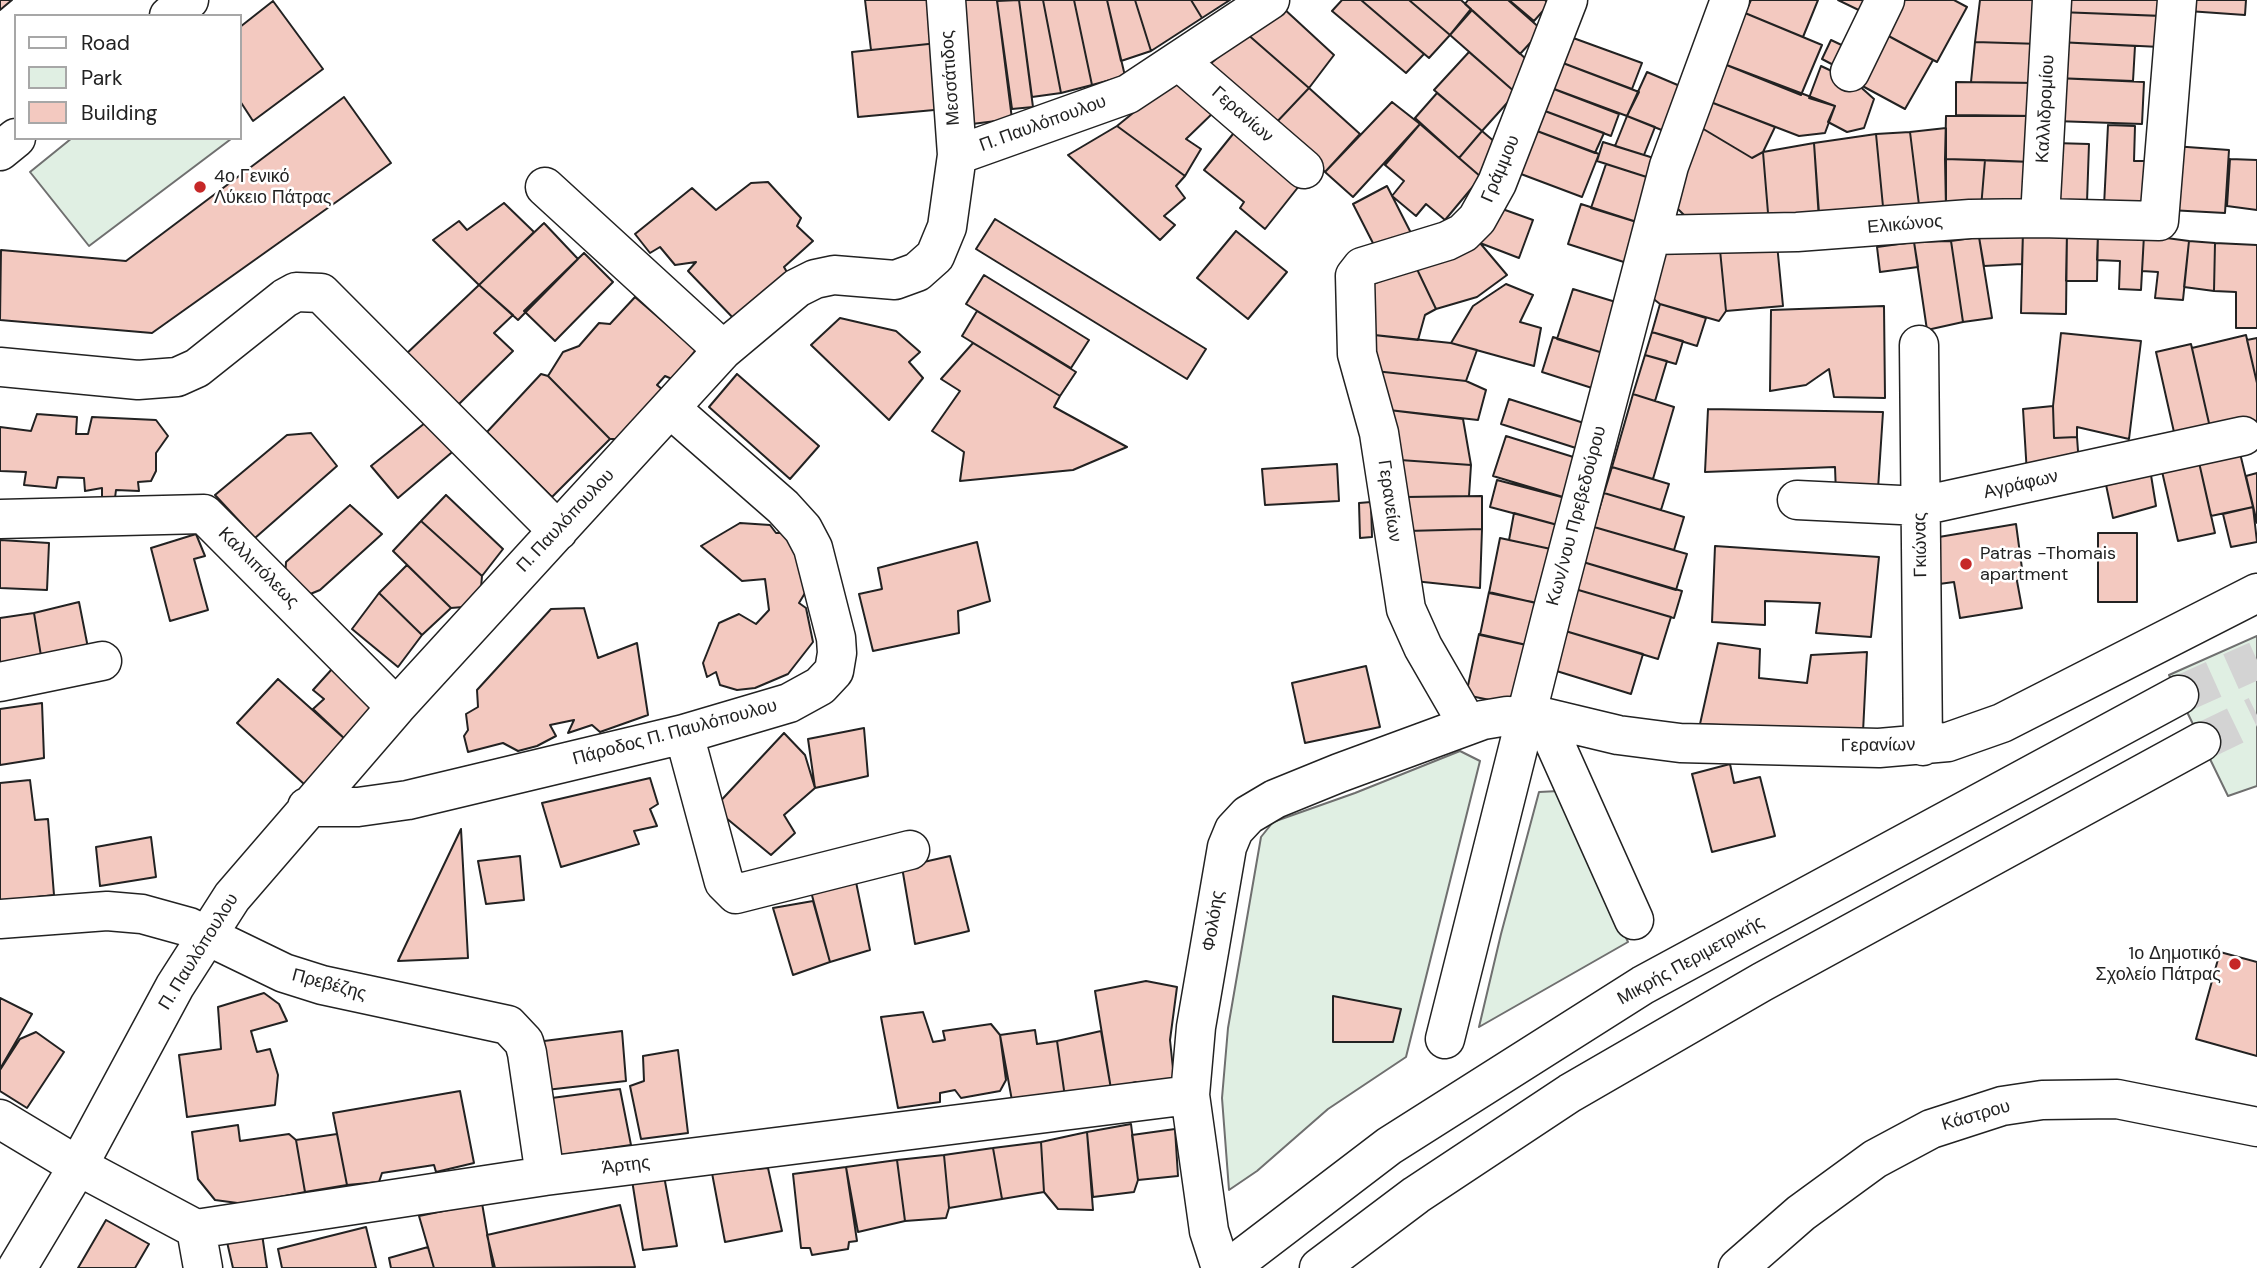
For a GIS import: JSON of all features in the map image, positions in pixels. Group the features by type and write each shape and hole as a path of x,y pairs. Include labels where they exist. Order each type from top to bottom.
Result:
{"street":[{"path":"172,14 190,0"},
{"name":"Μεσσάτιδος","path":"946,0 957,155"},
{"name":"Π. Παυλόπουλου","path":"17,1268 78,1166 206,934 232,897 396,707 723,350 797,288 815,279 834,275 869,280 895,280 916,272 934,256 947,227 957,155 1128,94 1270,0"},
{"name":"Γράμμου","path":"1362,267 1447,241 1463,233 1477,219 1497,183 1568,0"},
{"name":"Κων/νου Πρεβεδούρου","path":"1445,1039 1536,715 1651,235 1684,120 1730,0"},
{"path":"1850,72 1885,0"},
{"name":"Καλλιδρομίου","path":"2040,218 2052,0"},
{"name":"Ελικώνος","path":"1651,235 1759,234 2040,218 2159,221 2177,0"},
{"name":"Γερανίων","path":"1180,62 1304,169"},
{"path":"0,151 14,140"},
{"path":"545,187 723,350"},
{"name":"Γερανείων","path":"1362,267 1355,276 1354,292 1357,354 1379,433 1406,609 1423,647 1468,725"},
{"path":"0,367 138,380 177,377 197,368 285,298 296,292 321,293 558,531"},
{"name":"Γκιώνας","path":"1919,345 1923,746"},
{"name":"Πάροδος Π. Παυλόπουλου","path":"307,807 358,807 408,800 684,734 753,715 808,694 834,671 837,653 813,548 803,529 783,507 670,408"},
{"name":"Αγράφων","path":"1797,500 1921,506 2243,436"},
{"name":"Καλλιπόλεως","path":"0,519 204,514 396,707"},
{"name":"Γερανίων","path":"1468,725 1491,718 1536,715 1618,735 1680,743 1923,746 1966,738 2002,723 2257,593"},
{"path":"0,682 102,661"},
{"name":"Μικρής Περιμετρικής","path":"1229,1268 1389,1146 1643,985 2179,695"},
{"path":"1536,715 1634,919"},
{"name":"Φολόης","path":"1221,1268 1209,1231 1191,1095 1196,1027 1227,846 1234,830 1248,816 1275,799 1468,725"},
{"path":"684,734 724,882 736,894 910,850"},
{"path":"1319,1268 1416,1195 1570,1093 1762,982 2201,742"},
{"name":"Πρεβέζης","path":"0,919 107,911 167,919 206,934 284,973 322,985 508,1025 524,1042 527,1053 545,1176"},
{"name":"Άρτης","path":"196,1229 545,1176 1191,1095"},
{"name":"Κάστρου","path":"1738,1268 1801,1213 1875,1159 1931,1129 2002,1106 2067,1098 2117,1099 2257,1127"},
{"path":"0,1119 78,1166 196,1229 203,1268"}],"green space":[{"path":"70,140 230,140 89,246 30,172"},
{"path":"2257,636 2257,786 2228,796 2169,675"},
{"path":"1460,751 1480,761 1406,1057 1328,1109 1257,1171 1229,1190 1222,1098 1228,1028 1261,837 1273,822"},
{"path":"1559,791 1628,942 1479,1027 1539,792"}],"building":[{"path":"0,0 12,0 0,10"},
{"path":"865,0 933,0 938,43 871,50"},
{"path":"957,0 997,0 1012,119 972,124"},
{"path":"1019,0 1043,0 1061,93 1032,97"},
{"path":"1019,0 1033,107 1012,109 997,1"},
{"path":"1043,0 1074,0 1092,85 1061,93"},
{"path":"1074,0 1107,0 1125,76 1092,85"},
{"path":"1107,0 1135,0 1151,51 1121,61"},
{"path":"1135,0 1191,0 1202,18 1151,51"},
{"path":"1191,0 1230,0 1202,18"},
{"path":"1342,0 1361,0 1424,54 1406,73 1332,11"},
{"path":"1361,0 1409,0 1450,35 1429,58"},
{"path":"1409,0 1461,0 1471,9 1450,35"},
{"path":"1468,0 1508,0 1542,30 1520,54 1465,4"},
{"path":"1509,0 1545,0 1549,4 1534,21"},
{"path":"1751,0 1818,0 1803,37 1745,13"},
{"path":"1838,0 1876,0 1869,15"},
{"path":"1901,0 1954,0 1967,7 1937,62 1883,33"},
{"path":"1980,0 2043,0 2041,44 1975,42"},
{"path":"2060,0 2164,0 2164,16 2059,12"},
{"path":"2189,0 2246,0 2245,15 2188,11"},
{"path":"273,1 323,69 253,121 242,104 242,25"},
{"path":"1282,7 1334,55 1309,88 1246,33"},
{"path":"1472,10 1537,69 1516,93 1450,35"},
{"path":"2059,12 2161,16 2160,47 2058,42"},
{"path":"1745,13 1822,45 1801,95 1724,64"},
{"path":"1246,33 1309,88 1274,125 1209,65"},
{"path":"1883,33 1933,60 1905,109 1855,82"},
{"path":"1565,35 1642,63 1632,89 1555,60"},
{"path":"1831,40 1850,49 1841,69 1822,59"},
{"path":"1975,42 2041,44 2037,83 1971,82"},
{"path":"2058,42 2135,46 2133,81 2056,78"},
{"path":"938,43 945,109 858,117 852,52"},
{"path":"1469,52 1516,93 1482,131 1434,90"},
{"path":"1555,60 1639,92 1627,116 1546,86"},
{"path":"1724,64 1835,106 1825,133 1799,136 1708,101"},
{"path":"1821,66 1855,82 1874,99 1864,128 1847,132 1828,122 1835,106 1809,98"},
{"path":"1647,72 1687,89 1669,133 1627,116"},
{"path":"2056,78 2144,82 2142,124 2055,121"},
{"path":"1175,79 1215,111 1186,139 1201,149 1185,176 1117,126"},
{"path":"1956,82 2037,83 2036,116 1956,115"},
{"path":"1546,86 1619,114 1611,136 1537,108"},
{"path":"1309,88 1360,134 1325,172 1274,125"},
{"path":"1437,93 1482,131 1459,158 1415,118"},
{"path":"344,97 391,163 152,333 0,320 1,250 126,261"},
{"path":"1708,101 1775,127 1763,152 1752,158 1695,124"},
{"path":"1392,102 1420,124 1353,197 1325,172"},
{"path":"1537,108 1604,133 1595,153 1529,128"},
{"path":"1627,116 1655,127 1644,155 1615,146"},
{"path":"1946,116 2036,116 2032,162 1945,159"},
{"path":"1420,124 1481,177 1445,220 1426,204 1416,216 1392,196 1404,181 1385,165"},
{"path":"1695,124 1752,158 1763,152 1769,225 1695,226 1674,205"},
{"path":"2108,125 2135,126 2134,161 2149,161 2147,208 2104,206"},
{"path":"1117,126 1185,176 1176,186 1185,198 1164,216 1175,225 1160,240 1068,155"},
{"path":"1529,128 1599,154 1582,197 1513,171"},
{"path":"1946,128 1946,209 1920,213 1910,132"},
{"path":"1237,129 1303,181 1265,229 1240,208 1244,202 1204,170"},
{"path":"1482,131 1503,149 1481,177 1459,158"},
{"path":"1910,132 1920,213 1884,217 1876,134"},
{"path":"1876,134 1884,217 1819,220 1814,143"},
{"path":"1603,142 1663,161 1656,180 1597,161"},
{"path":"1814,143 1819,213 1769,225 1763,152"},
{"path":"2054,143 2089,144 2087,202 2051,201"},
{"path":"2173,146 2229,150 2225,213 2169,210"},
{"path":"1945,159 1985,160 1981,208 1946,209"},
{"path":"2230,159 2257,160 2257,210 2227,206"},
{"path":"1985,160 2032,162 2028,207 1981,208"},
{"path":"1606,164 1656,180 1643,224 1591,208"},
{"path":"768,182 801,218 797,226 813,241 784,267 788,274 736,321 688,271 696,262 675,265 660,247 650,253 635,234 692,188 716,210 751,183"},
{"path":"1387,186 1411,233 1377,251 1353,204"},
{"path":"504,203 534,232 479,285 433,240 459,221 467,230"},
{"path":"1581,204 1643,224 1630,264 1568,244"},
{"path":"1494,206 1533,220 1519,258 1480,243"},
{"path":"995,219 1206,349 1187,379 976,249"},
{"path":"544,223 578,259 518,320 479,285"},
{"path":"1236,231 1287,272 1248,319 1197,278"},
{"path":"2023,231 2022,264 1984,266 1979,237"},
{"path":"2023,231 2067,231 2066,314 2021,313"},
{"path":"2067,231 2098,233 2097,281 2066,281"},
{"path":"2098,233 2144,235 2141,290 2119,289 2120,261 2097,260"},
{"path":"2144,235 2189,241 2183,300 2155,298 2158,272 2142,271"},
{"path":"1979,237 1992,318 1963,322 1951,241"},
{"path":"1951,241 1963,322 1927,330 1914,242"},
{"path":"2189,241 2215,243 2214,291 2184,287"},
{"path":"1914,242 1918,267 1880,272 1877,247"},
{"path":"1480,243 1507,275 1477,297 1436,309 1415,265"},
{"path":"2215,243 2257,245 2257,328 2236,328 2236,292 2214,291"},
{"path":"1777,244 1783,306 1726,311 1720,250"},
{"path":"1664,245 1720,250 1726,311 1719,321 1660,304 1651,297"},
{"path":"584,253 613,282 555,341 524,311"},
{"path":"1415,265 1436,309 1425,315 1418,340 1365,334 1367,287"},
{"path":"984,275 1089,340 1071,368 966,304"},
{"path":"1506,284 1533,295 1520,322 1541,328 1534,366 1451,343 1473,306"},
{"path":"479,285 513,315 494,333 513,351 458,405 405,355"},
{"path":"1573,289 1619,303 1603,353 1557,339"},
{"path":"635,297 696,350 672,379 665,376 657,385 663,390 621,439 610,439 548,376 563,352 579,346 599,323 610,324"},
{"path":"1660,304 1706,318 1697,346 1652,332"},
{"path":"1884,306 1885,398 1834,397 1829,369 1806,385 1770,391 1771,310"},
{"path":"977,311 1076,372 1060,396 962,336"},
{"path":"840,318 896,331 920,352 909,362 923,378 889,420 811,345"},
{"path":"1652,332 1683,341 1676,364 1645,355"},
{"path":"2061,333 2141,341 2129,439 2077,427 2077,437 2054,438 2053,406"},
{"path":"1365,334 1451,343 1477,350 1466,381 1375,371"},
{"path":"2246,335 2257,383 2257,422 2211,432 2192,348"},
{"path":"1553,337 1603,353 1592,388 1542,372"},
{"path":"2257,338 2257,383 2247,340"},
{"path":"973,343 1060,396 1054,407 1127,447 1073,470 960,481 964,452 932,431 960,391 941,379"},
{"path":"2191,344 2211,432 2176,441 2156,352"},
{"path":"1645,355 1667,361 1655,401 1633,394"},
{"path":"1375,371 1466,381 1486,390 1478,420 1389,410"},
{"path":"541,374 548,376 610,439 552,497 487,432"},
{"path":"737,374 819,446 790,479 709,407"},
{"path":"1633,394 1674,407 1653,479 1612,467"},
{"path":"1509,399 1587,424 1579,449 1501,424"},
{"path":"2053,406 2054,438 2077,437 2079,465 2027,474 2023,409"},
{"path":"1708,409 1883,412 1878,489 1836,494 1835,467 1705,472"},
{"path":"1389,410 1463,419 1471,465 1400,460"},
{"path":"37,414 77,417 76,434 88,434 92,417 156,420 168,436 156,453 156,471 151,481 138,482 139,491 116,490 115,498 102,499 102,488 85,491 84,478 58,477 56,488 24,485 26,472 0,471 0,427 31,431"},
{"path":"430,419 457,448 398,498 371,466"},
{"path":"311,433 337,466 255,538 215,495 287,435"},
{"path":"1506,436 1583,460 1573,500 1493,476"},
{"path":"2239,449 2253,507 2211,516 2198,458"},
{"path":"2198,458 2215,533 2178,541 2161,467"},
{"path":"1400,460 1471,465 1469,496 1406,497"},
{"path":"1337,464 1339,501 1265,505 1262,469"},
{"path":"1612,467 1669,484 1661,510 1604,493"},
{"path":"2150,469 2156,506 2113,518 2105,480"},
{"path":"2257,473 2257,523 2246,476"},
{"path":"1497,480 1573,500 1565,527 1490,507"},
{"path":"1604,493 1684,517 1674,550 1594,527"},
{"path":"446,495 503,549 482,576 421,521"},
{"path":"1482,496 1482,529 1407,531 1406,497"},
{"path":"1371,502 1372,537 1360,538 1359,503"},
{"path":"350,505 382,534 320,590 303,597 285,579 286,562"},
{"path":"2253,507 2257,542 2231,547 2223,514"},
{"path":"1514,513 1565,527 1560,551 1509,540"},
{"path":"421,521 482,576 481,588 463,607 451,608 393,551"},
{"path":"740,523 770,525 776,533 788,533 811,583 799,603 806,608 813,642 788,674 755,688 737,690 720,685 716,672 707,677 703,663 719,623 739,614 756,624 769,610 765,579 742,581 701,546"},
{"path":"2016,524 2023,576 2017,581 2022,608 1960,618 1954,582 1939,584 1933,538"},
{"path":"1594,527 1687,554 1676,590 1583,562"},
{"path":"1482,529 1480,588 1414,581 1407,531"},
{"path":"2098,533 2137,533 2137,602 2098,602"},
{"path":"196,534 205,556 194,559 208,610 170,621 151,548"},
{"path":"1500,538 1560,551 1547,605 1489,593"},
{"path":"0,540 49,543 47,590 0,588"},
{"path":"977,542 990,601 958,611 959,633 873,651 859,594 882,589 878,568"},
{"path":"1715,546 1879,557 1871,637 1816,633 1820,603 1765,601 1765,625 1712,622"},
{"path":"1583,562 1682,591 1674,618 1575,589"},
{"path":"407,565 451,608 422,635 379,593"},
{"path":"1575,589 1671,617 1658,659 1562,630"},
{"path":"1489,592 1540,604 1531,646 1480,635"},
{"path":"379,593 422,635 398,667 352,629"},
{"path":"79,602 89,653 42,662 34,613"},
{"path":"584,608 598,658 637,643 648,715 600,732 592,725 568,733 574,720 550,725 556,736 537,746 518,751 503,743 468,752 464,736 468,730 466,714 478,707 477,690 551,609"},
{"path":"34,613 42,662 0,672 0,618"},
{"path":"1562,630 1643,654 1631,694 1550,669"},
{"path":"1479,634 1531,646 1518,706 1466,695"},
{"path":"1718,643 1760,649 1759,678 1807,683 1811,655 1867,652 1863,732 1700,724"},
{"path":"1366,666 1380,727 1305,743 1292,683"},
{"path":"332,669 379,705 346,740 313,709 324,699 313,690"},
{"path":"278,679 346,740 304,784 237,723"},
{"path":"42,703 44,758 0,765 0,709"},
{"path":"864,728 868,776 815,788 808,739"},
{"path":"784,733 805,755 815,788 784,815 795,833 771,855 714,808"},
{"path":"1730,764 1734,783 1760,777 1775,836 1712,852 1692,774"},
{"path":"650,778 658,804 650,809 657,826 634,831 639,844 561,867 542,803"},
{"path":"30,780 35,820 48,819 54,895 0,901 0,783"},
{"path":"461,829 468,958 398,961"},
{"path":"151,837 156,877 100,886 96,847"},
{"path":"520,856 524,900 486,904 478,861"},
{"path":"950,856 969,931 915,944 902,867"},
{"path":"856,882 870,950 830,962 810,888"},
{"path":"813,901 830,962 793,975 773,908"},
{"path":"2220,952 2257,962 2257,1056 2196,1039"},
{"path":"1146,981 1177,987 1170,1040 1175,1088 1141,1094 1136,1082 1111,1089 1095,991"},
{"path":"264,993 279,1004 287,1021 251,1031 257,1052 270,1049 278,1075 275,1105 187,1117 179,1055 221,1049 218,1007"},
{"path":"1333,996 1401,1009 1393,1042 1333,1042"},
{"path":"0,998 32,1014 0,1069"},
{"path":"923,1012 933,1042 945,1040 943,1031 991,1024 1000,1035 1006,1080 1000,1091 961,1098 955,1090 940,1093 940,1102 898,1108 881,1017"},
{"path":"1035,1030 1037,1044 1057,1041 1065,1097 1013,1106 1000,1035"},
{"path":"622,1031 626,1081 546,1090 544,1041"},
{"path":"1101,1031 1111,1089 1065,1097 1057,1041"},
{"path":"36,1032 64,1052 27,1108 0,1091 0,1070 20,1039"},
{"path":"678,1050 688,1133 641,1139 630,1086 644,1081 643,1056"},
{"path":"620,1089 631,1145 554,1156 544,1099"},
{"path":"460,1091 474,1163 436,1172 434,1165 382,1173 379,1182 347,1185 333,1113"},
{"path":"1131,1124 1138,1180 1134,1192 1093,1197 1087,1132"},
{"path":"238,1125 240,1141 289,1134 296,1140 305,1192 245,1204 215,1200 198,1179 192,1132"},
{"path":"1175,1129 1178,1176 1138,1180 1132,1135"},
{"path":"1087,1132 1093,1210 1058,1209 1044,1192 1041,1142"},
{"path":"337,1134 347,1185 305,1192 296,1140"},
{"path":"1041,1142 1044,1192 1002,1199 993,1148"},
{"path":"993,1148 1002,1199 949,1208 944,1155"},
{"path":"944,1155 949,1208 946,1218 905,1221 897,1160"},
{"path":"897,1160 905,1221 858,1232 846,1167"},
{"path":"846,1167 857,1241 849,1242 848,1249 812,1255 810,1248 801,1248 793,1174"},
{"path":"768,1168 782,1231 725,1242 712,1173"},
{"path":"664,1176 677,1246 643,1250 632,1180"},
{"path":"482,1203 493,1268 434,1268 419,1216"},
{"path":"620,1205 635,1267 495,1268 487,1235"},
{"path":"106,1220 149,1244 135,1268 78,1268"},
{"path":"366,1227 376,1268 282,1268 278,1249"},
{"path":"262,1234 267,1268 233,1268 227,1242"},
{"path":"428,1247 434,1268 391,1268 389,1258"}],"tunnel":[{"path":"2179,695 2257,660"},
{"path":"2201,742 2257,715"}],"place":[{"name":"4ο Γενικό Λύκειο Πάτρας","path":"200,187"},
{"name":"Patras -Thomais apartment","path":"1966,564"},
{"name":"1ο Δημοτικό Σχολείο Πάτρας","path":"2235,964"}]}
